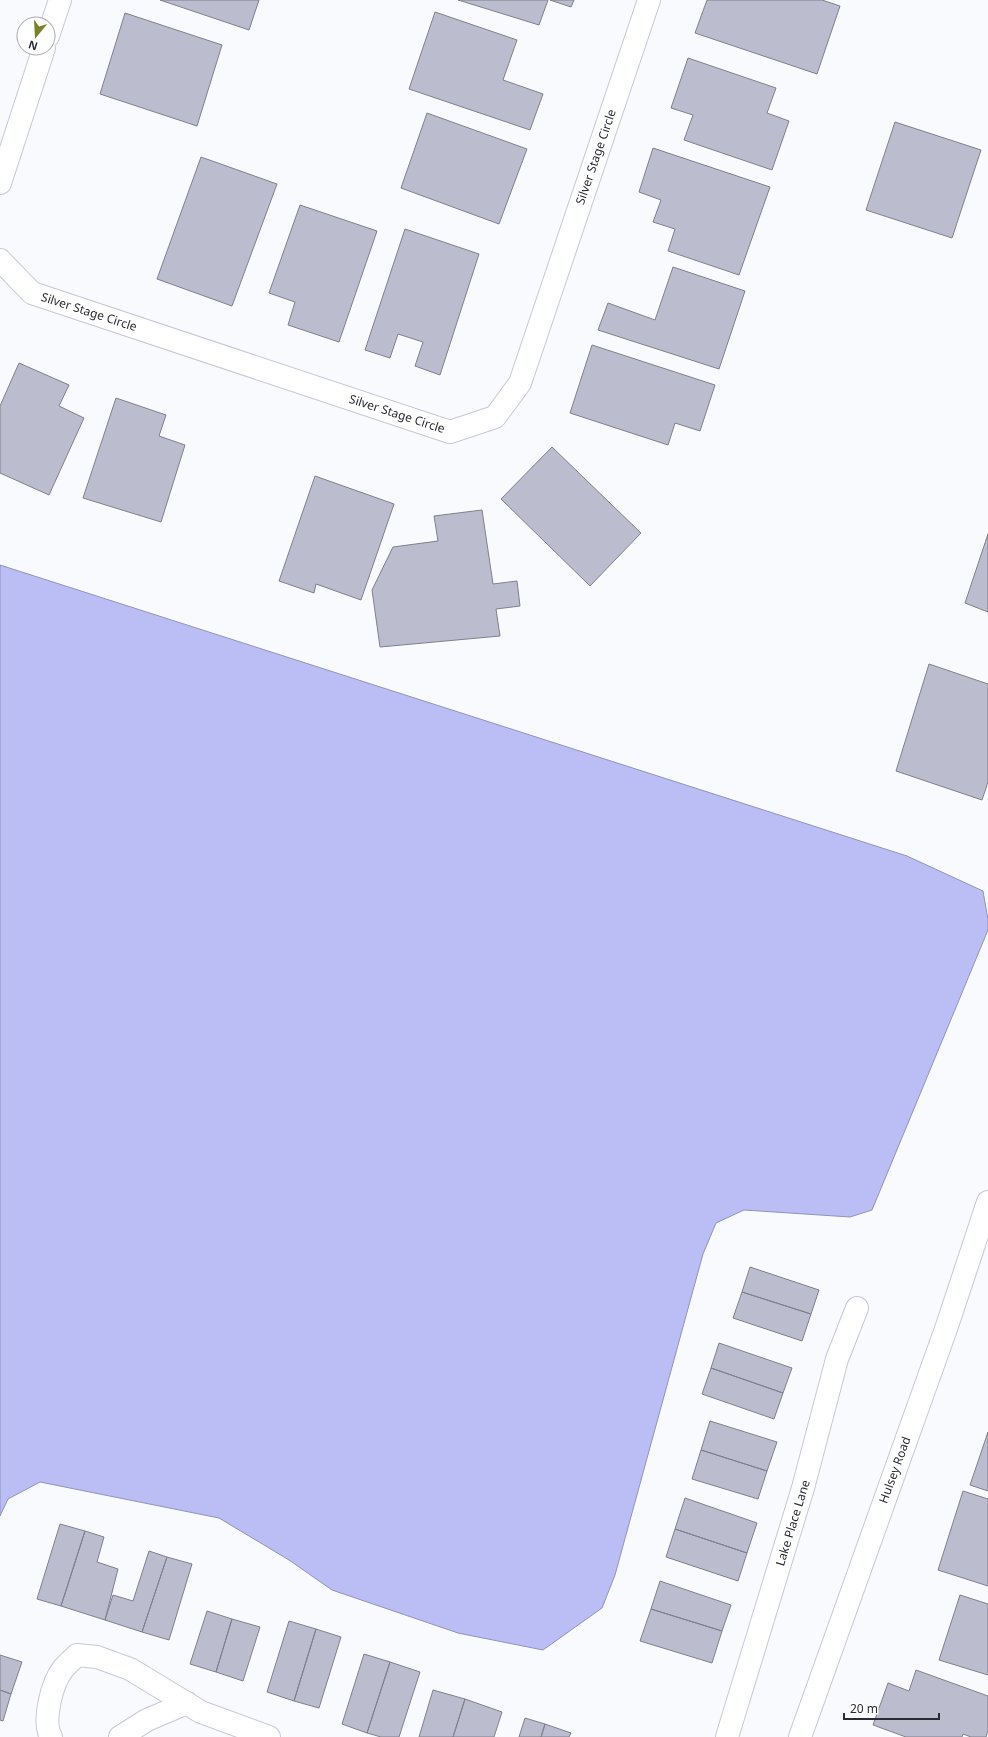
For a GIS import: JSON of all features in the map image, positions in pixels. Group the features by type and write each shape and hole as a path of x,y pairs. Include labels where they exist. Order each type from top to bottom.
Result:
{"street":[{"path":"55,16 60,0"},
{"name":"Silver Stage Circle","path":"0,260 32,293 450,432 495,417 520,383 649,0"},
{"path":"0,184 41,56"},
{"name":"Hulsey Road","path":"800,1737 947,1326 988,1202"},
{"name":"Lake Place Lane","path":"727,1737 804,1488 836,1360 857,1308"},
{"path":"51,1737 48,1732 47,1713 53,1689 62,1670 77,1655 98,1657 130,1669 201,1712 269,1737"},
{"path":"120,1737 147,1720 187,1703"}],"water":[{"path":"0,565 907,856 983,891 988,920 988,930 872,1210 850,1217 744,1210 716,1223 703,1254 615,1575 602,1608 543,1650 458,1633 332,1590 289,1560 219,1518 40,1482 8,1499 0,1516"}],"building":[{"path":"160,0 259,0 249,30"},
{"path":"458,0 548,0 539,25"},
{"path":"550,0 574,0 571,7"},
{"path":"707,0 822,0 840,6 817,74 695,33"},
{"path":"435,12 517,40 503,80 543,94 530,130 409,89"},
{"path":"125,13 222,45 197,126 100,94"},
{"path":"688,58 776,88 767,113 789,121 772,170 684,140 693,115 671,108"},
{"path":"427,113 527,149 499,224 401,188"},
{"path":"895,122 981,150 952,238 866,210"},
{"path":"653,148 770,187 739,275 668,251 675,229 653,222 661,200 639,192"},
{"path":"201,157 277,184 232,306 157,279"},
{"path":"300,205 377,231 339,342 288,325 295,302 269,293"},
{"path":"405,229 479,254 440,375 415,366 423,342 398,334 390,358 365,350"},
{"path":"673,267 745,291 719,369 598,330 608,303 655,320"},
{"path":"592,345 715,385 700,431 675,423 668,445 570,413"},
{"path":"19,363 69,385 59,406 84,418 49,495 0,473 0,406"},
{"path":"116,398 166,415 159,436 185,445 161,522 83,498"},
{"path":"552,447 641,533 590,586 501,499"},
{"path":"315,476 394,504 361,600 316,584 314,593 279,581"},
{"path":"482,510 493,584 517,581 520,606 496,609 500,636 380,647 372,590 393,547 438,541 434,516"},
{"path":"988,534 988,612 965,603"},
{"path":"929,664 988,684 988,782 982,800 896,771"},
{"path":"750,1267 819,1290 811,1314 742,1292"},
{"path":"742,1292 811,1314 802,1341 733,1318"},
{"path":"719,1343 792,1368 783,1393 711,1368"},
{"path":"711,1368 783,1393 774,1419 702,1394"},
{"path":"710,1421 777,1442 767,1471 701,1450"},
{"path":"988,1432 988,1491 970,1485"},
{"path":"701,1450 767,1471 758,1499 692,1479"},
{"path":"963,1491 988,1499 988,1586 938,1570"},
{"path":"685,1498 757,1523 747,1553 675,1529"},
{"path":"60,1524 85,1531 61,1606 37,1599"},
{"path":"675,1529 747,1553 738,1581 666,1557"},
{"path":"85,1531 104,1537 97,1562 118,1569 105,1620 61,1606"},
{"path":"149,1551 167,1557 142,1632 105,1620 113,1595 133,1601"},
{"path":"167,1557 192,1564 169,1640 142,1632"},
{"path":"660,1581 731,1605 722,1631 651,1609"},
{"path":"960,1595 988,1604 988,1675 939,1660"},
{"path":"651,1609 722,1631 712,1663 640,1641"},
{"path":"207,1611 232,1619 216,1672 190,1664"},
{"path":"232,1619 260,1627 243,1681 216,1672"},
{"path":"289,1621 316,1629 294,1701 267,1692"},
{"path":"316,1629 341,1637 319,1708 294,1701"},
{"path":"364,1654 390,1662 367,1733 342,1724"},
{"path":"0,1655 22,1662 11,1694 0,1690"},
{"path":"390,1662 420,1672 399,1737 381,1737 367,1733"},
{"path":"916,1670 988,1696 988,1730 986,1737 971,1737 963,1734 962,1737 906,1737 873,1725 888,1683 909,1691"},
{"path":"0,1690 11,1694 3,1721 0,1720"},
{"path":"433,1690 465,1699 453,1737 419,1737"},
{"path":"465,1699 502,1712 494,1737 453,1737"},
{"path":"525,1718 545,1724 541,1737 519,1737"},
{"path":"545,1724 571,1733 569,1737 541,1737"}]}
